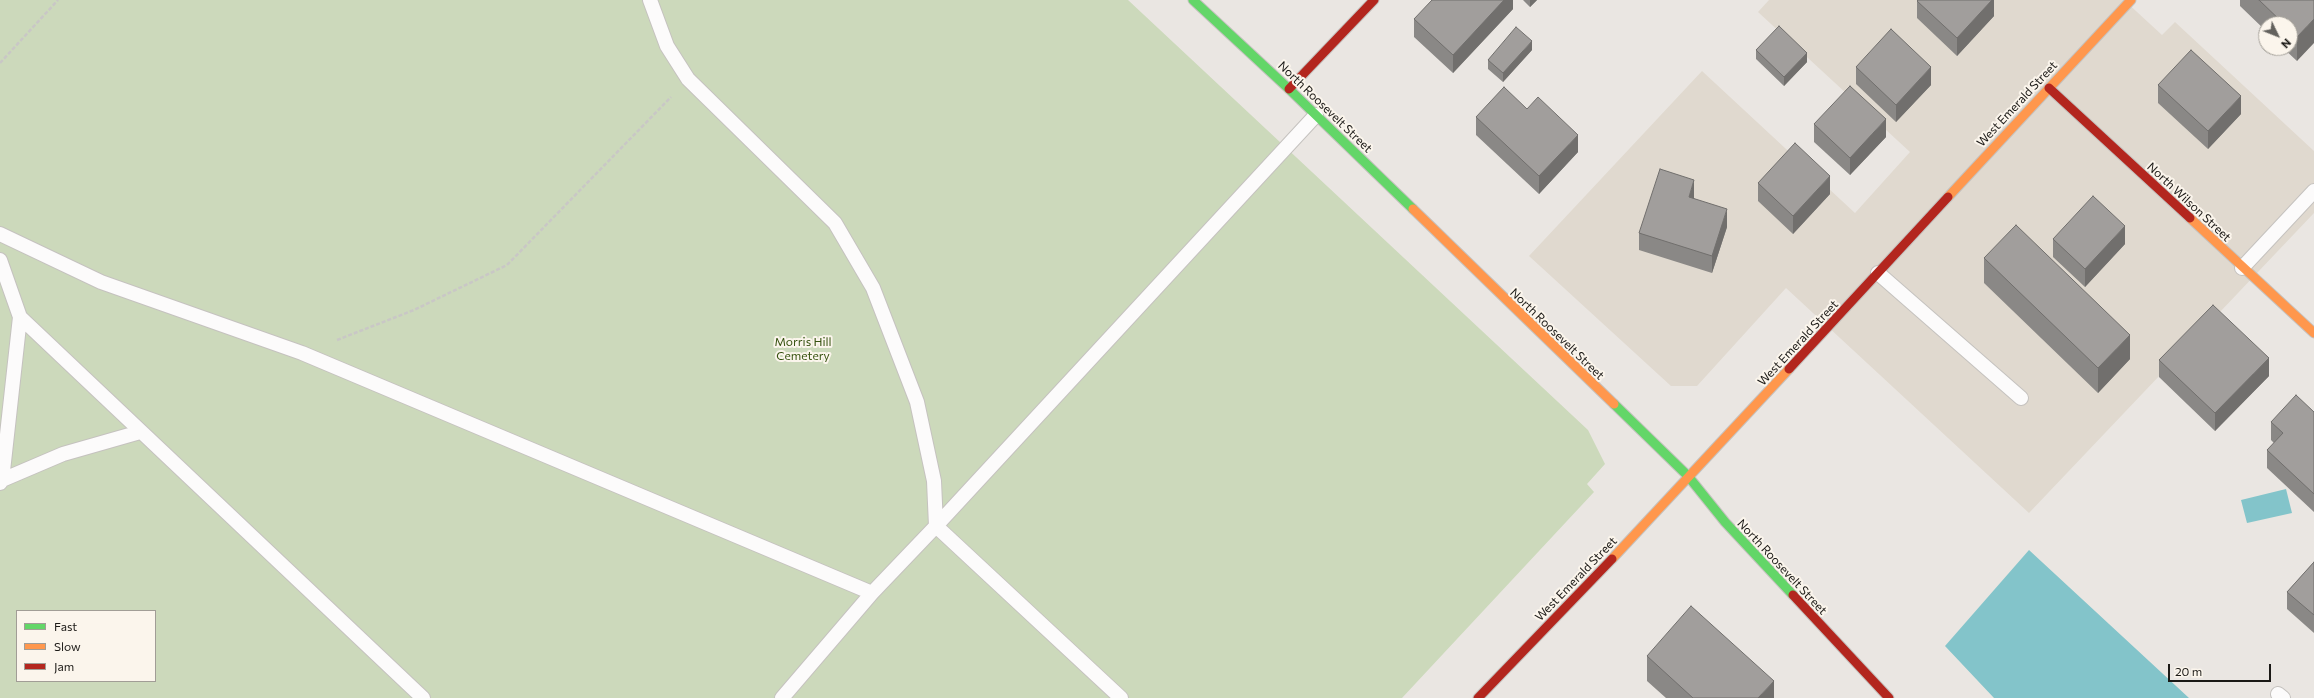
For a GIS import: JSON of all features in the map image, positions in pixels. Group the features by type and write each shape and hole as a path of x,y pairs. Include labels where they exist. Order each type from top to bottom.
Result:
{"street":[{"name":"North Roosevelt Street","path":"1193,0 1289,89 1688,476 1725,522 1889,698"},
{"path":"1289,89 1374,0"},
{"name":"West Emerald Street","path":"1478,698 1653,516 1688,476 2131,0"},
{"name":"North Wilson Street","path":"2049,88 2314,333"}],"lane":[{"path":"650,0 668,46 688,79 835,223 873,288 917,402 934,481 936,526 1121,698"},
{"path":"782,698 872,593 936,526 1316,115"},
{"path":"2242,268 2314,191"},
{"path":"0,234 101,282 302,353 872,593"},
{"path":"0,260 20,317 1,481"},
{"path":"1878,273 2021,398"},
{"path":"20,317 423,698"},
{"path":"1,481 63,454 140,432"}],"path":[{"path":"0,63 58,0"},
{"path":"302,353 414,310 507,265 688,79"}],"shaded area":[{"path":"1769,0 2124,0 2162,35 2175,22 2314,151 2314,213 2029,513 1786,288 1697,386 1671,386 1529,256 1702,71 1855,213 1910,152 1758,12"}],"green space":[{"name":"Morris Hill Cemetery","path":"0,0 1128,0 1588,430 1605,464 1587,484 1594,492 1402,698 0,698"}],"water":[{"path":"2286,489 2292,513 2247,523 2241,500"},
{"path":"2029,550 2189,698 1994,698 1945,646"}],"building":[{"path":"1432,0 1504,0 1453,55 1414,19"},
{"path":"1992,0 1957,38 1917,1"},
{"path":"2259,0 2314,0 2314,19 2298,36 2298,16 2276,16"},
{"path":"1779,26 1807,53 1784,77 1756,50"},
{"path":"1516,27 1532,41 1503,73 1488,60"},
{"path":"1891,29 1931,67 1896,105 1856,67"},
{"path":"2191,50 2241,96 2208,131 2158,85"},
{"path":"1850,86 1886,119 1850,158 1814,124"},
{"path":"1504,87 1527,109 1538,97 1578,135 1539,176 1476,117"},
{"path":"1795,143 1830,176 1793,216 1758,183"},
{"path":"1660,169 1694,180 1689,197 1727,209 1712,256 1639,233"},
{"path":"2093,196 2125,226 2085,269 2053,239"},
{"path":"2016,225 2130,335 2098,368 1984,258"},
{"path":"2213,305 2269,358 2215,413 2159,360"},
{"path":"2296,395 2314,412 2314,494 2267,450 2283,433 2271,422"},
{"path":"2314,562 2314,615 2287,592"},
{"path":"1691,606 1774,681 1758,698 1693,698 1647,656"}],"traffic: fast":[{"path":"1193,0 1289,89 1413,209"},
{"path":"1614,404 1688,476 1725,522 1793,595"}],"traffic: slow":[{"path":"1948,197 2131,0"},
{"path":"1413,209 1614,404"},
{"path":"2190,218 2314,333"},
{"path":"1612,559 1789,369"}],"traffic: jam":[{"path":"1289,89 1374,0"},
{"path":"2049,88 2190,218"},
{"path":"1789,369 1948,197"},
{"path":"1478,698 1612,559"},
{"path":"1793,595 1889,698"}]}
